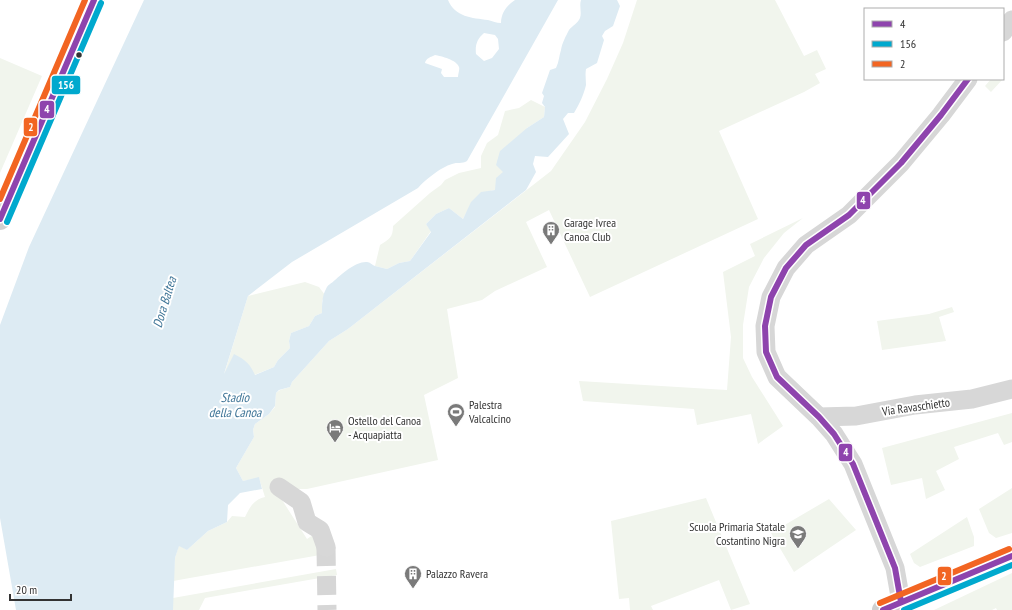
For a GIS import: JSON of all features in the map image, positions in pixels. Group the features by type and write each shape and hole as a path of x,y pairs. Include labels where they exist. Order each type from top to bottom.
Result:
{"main road":[{"path":"0,219 91,1"},
{"path":"892,606 1012,556"}],"street":[{"path":"1004,31 1012,20"},
{"path":"892,606 895,568 853,464 834,434 819,417 778,377 766,352 765,326 771,297 786,268 806,245 850,215 901,163 941,115 967,80"},
{"name":"Via Ravaschietto","path":"819,417 856,416 915,405 972,399 1012,389"},
{"path":"279,488 301,502 307,522 320,530 326,547"}],"shaded area":[{"path":"637,0 775,0 804,56 817,50 826,69 815,74 820,83 804,92 719,131 758,219 590,297 549,210 526,222 547,267 495,291 482,300 447,309 458,378 424,395 438,460 307,489 275,489 307,539 313,535 320,555 173,581 175,558 179,545 187,550 208,531 227,522 232,516 245,517 250,507 255,502 265,497 259,478 243,481 236,468 254,437 253,430 255,424 269,414 275,407 276,393 290,387 292,382 329,341 348,329 551,171 585,122 607,79 623,43"},
{"path":"0,58 42,76 0,173"},
{"path":"990,80 1002,80 991,92 985,86"},
{"path":"531,100 545,107 544,117 527,128 496,190 480,196 472,204 463,219 449,208 436,214 426,224 431,231 410,261 399,263 387,269 375,266 380,245 390,238 393,226 445,180 459,173 481,168 481,156 487,143 498,135 505,111 519,108"},
{"path":"803,218 784,233 764,258 749,287 743,325 743,358 752,377 783,426 758,444 751,414 697,425 694,409 583,401 579,381 727,390 731,337 723,272 755,256 750,244"},
{"path":"305,282 319,287 325,295 322,301 322,313 315,316 309,326 291,333 289,341 290,348 278,360 274,367 254,375 223,378 248,296"},
{"path":"952,307 954,312 939,317 946,341 882,350 877,321 929,314"},
{"path":"1012,413 1012,442 1004,445 998,433 954,447 959,459 936,471 945,490 926,499 922,478 891,485 882,448"},
{"path":"1012,488 1012,533 996,538 989,533 979,509"},
{"path":"706,498 750,604 731,610 719,580 651,606 653,610 630,610 629,598 619,599 611,521"},
{"path":"829,499 856,530 794,572 771,533"},
{"path":"967,517 974,537 974,546 920,567 914,563 910,554"},
{"path":"336,569 337,575 205,598 199,610 173,610 173,598"},
{"path":"1012,573 1012,610 997,610 996,608 992,610 934,610"}],"water":[{"path":"144,0 448,0 455,10 465,16 501,23 505,10 509,4 515,0 558,0 467,161 452,164 438,171 418,188 292,262 248,296 224,374 234,354 242,358 247,363 255,375 274,367 278,360 290,348 289,341 291,333 309,326 315,316 322,313 323,297 327,287 345,271 363,262 368,262 375,266 387,269 399,263 410,261 431,232 426,224 436,214 449,208 463,219 471,202 481,192 495,190 496,178 503,172 496,165 500,151 527,128 544,117 545,107 542,103 544,96 542,93 550,70 556,68 557,66 562,45 569,30 580,18 581,0 617,0 620,6 613,26 605,31 602,36 604,40 597,63 586,69 586,85 578,107 574,113 568,113 563,119 569,134 548,157 535,156 533,164 536,172 526,190 348,329 329,341 292,382 290,387 279,390 276,393 275,406 269,414 255,424 253,430 254,437 236,468 243,481 259,477 262,489 240,493 228,505 227,522 208,531 187,550 179,546 175,558 173,610 16,610 0,518 0,325 29,247","holes":["484,33 495,35 498,39 499,49 492,58 484,61 476,54 476,45","435,55 455,62 459,68 458,77 444,77 441,73 442,69 425,63 428,59"]}],"tunnel":[{"path":"326,547 327,610"}],"transit line":[{"name":"2","path":"0,199 85,0"},
{"name":"4","path":"0,219 94,0"},
{"name":"156","path":"7,222 101,3"},
{"name":"4","path":"901,602 895,568 853,464 834,434 819,417 777,377 766,352 765,326 771,297 786,268 806,245 849,215 901,163 941,115 967,80"},
{"name":"2","path":"880,603 1009,549"},
{"name":"4","path":"883,610 1012,556"},
{"name":"156","path":"904,610 1012,565"}],"place":[{"name":"Garage Ivrea Canoa Club","path":"551,245"},
{"name":"Palestra Valcalcino","path":"456,427"},
{"name":"Ostello del Canoa - Acquapiatta","path":"335,443"},
{"name":"Scuola Primaria Statale Costantino Nigra","path":"798,549"},
{"name":"Palazzo Ravera","path":"413,589"}],"water label":[{"name":"Dora Baltea","path":"164,302"},
{"name":"Stadio della Canoa","path":"235,404"}]}
